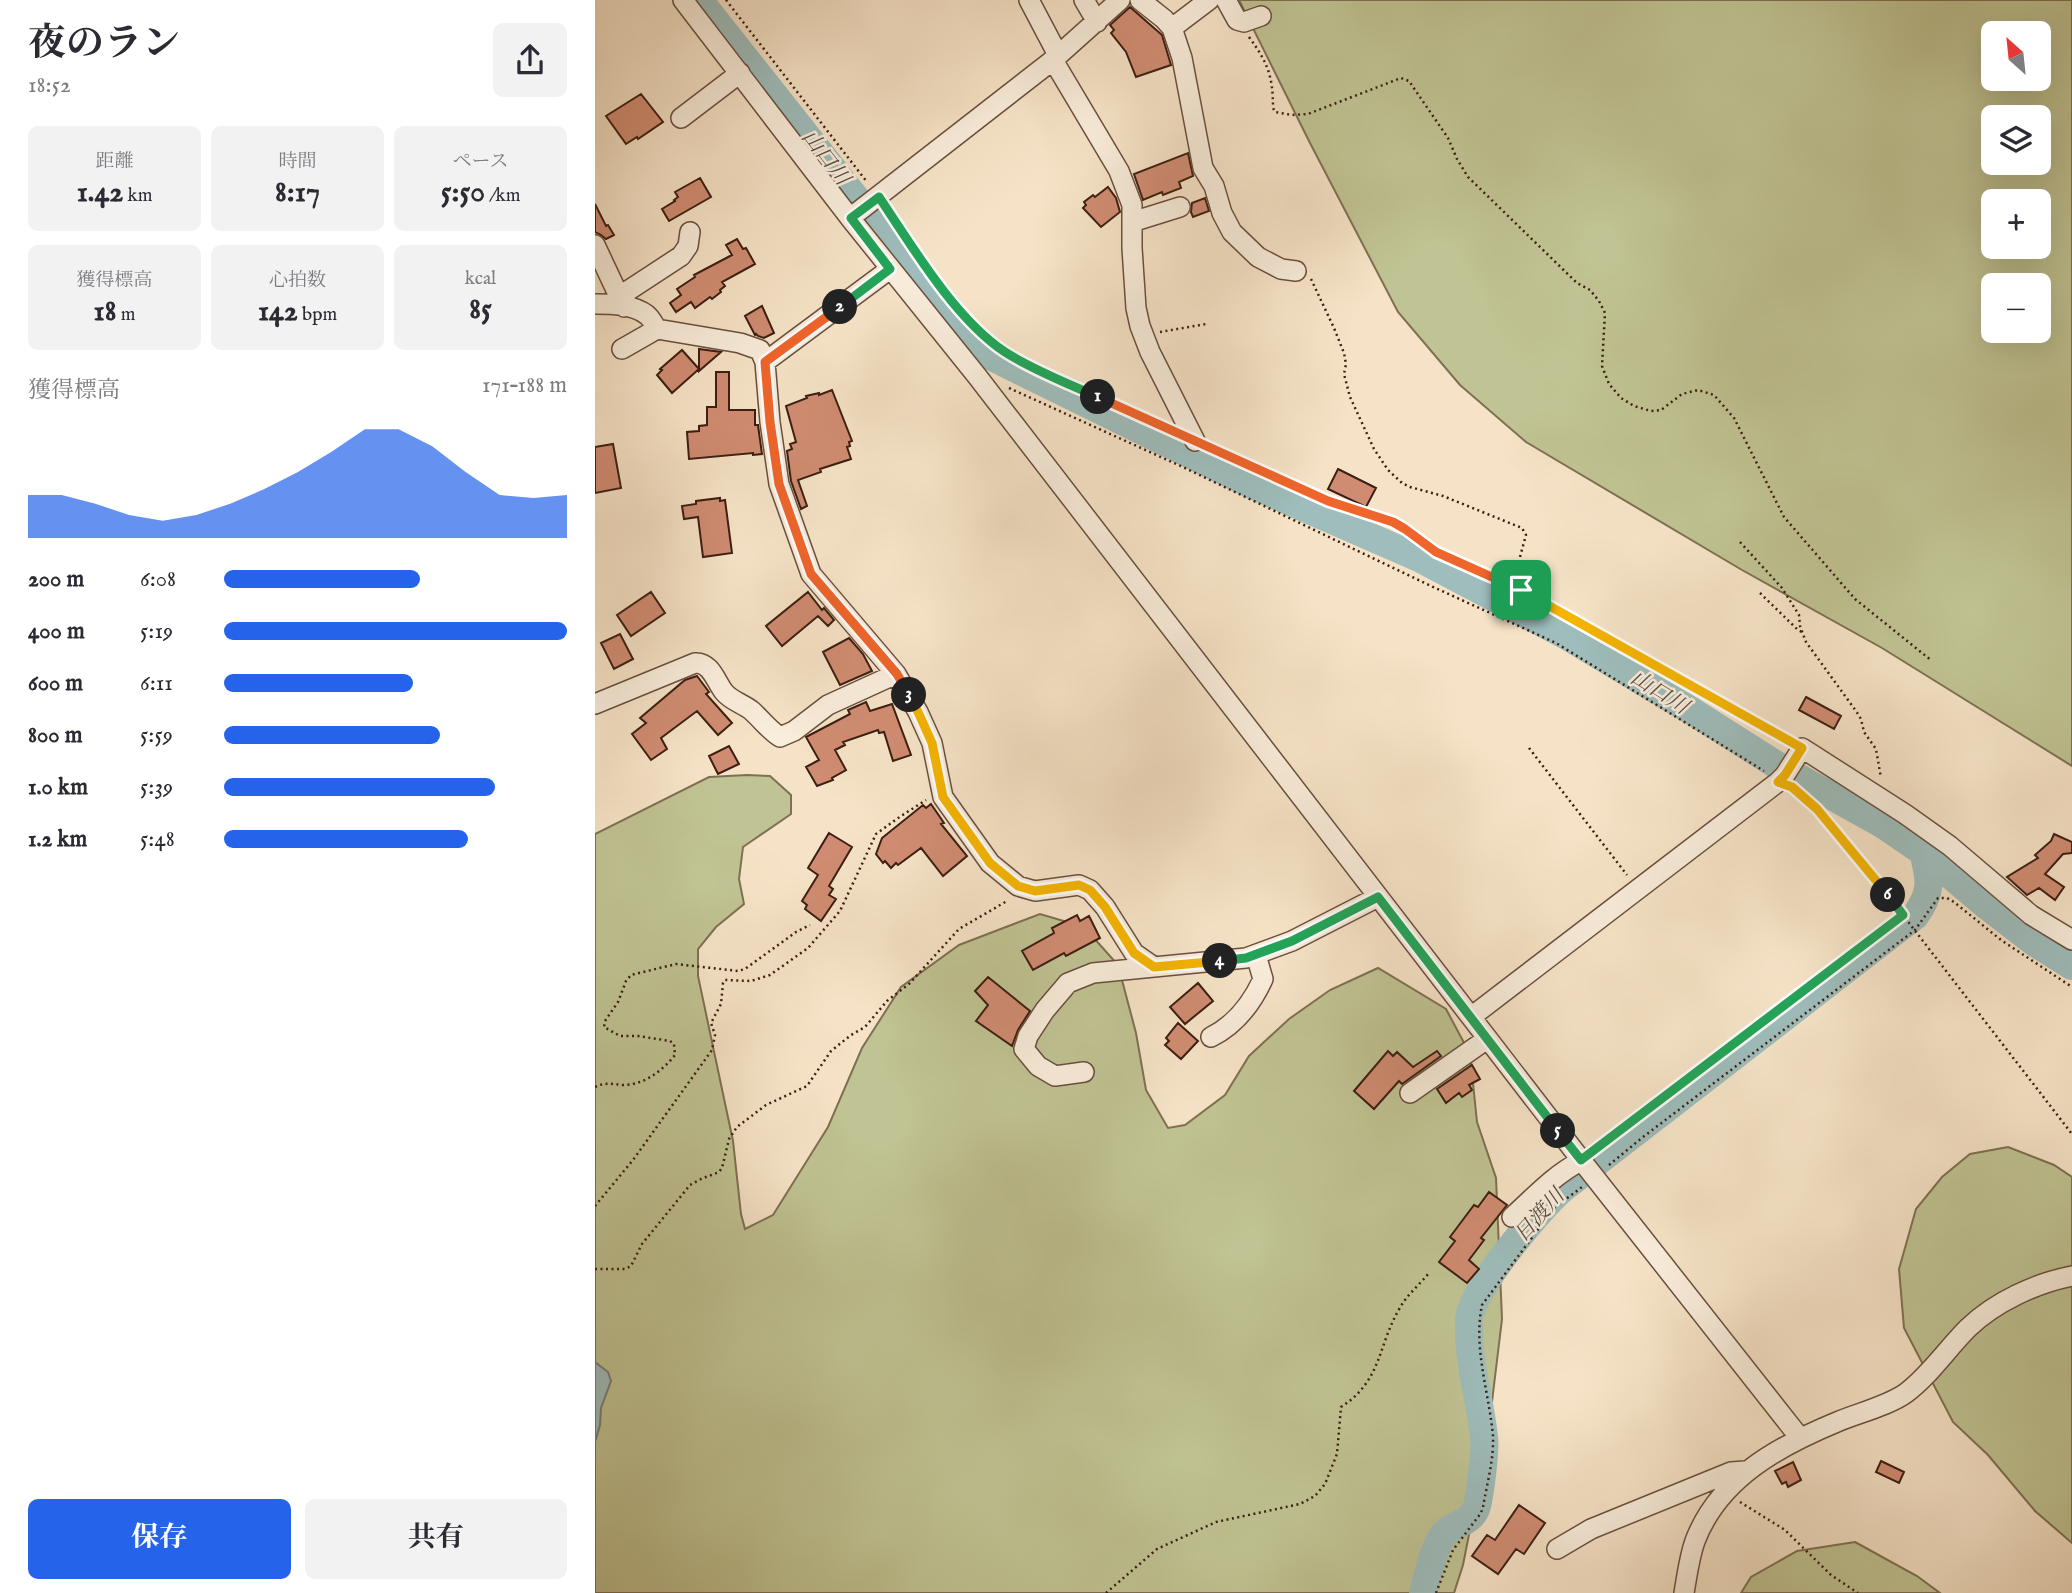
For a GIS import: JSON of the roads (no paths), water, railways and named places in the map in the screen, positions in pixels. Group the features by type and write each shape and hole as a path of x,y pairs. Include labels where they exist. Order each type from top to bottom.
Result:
{"street":[{"path":"683,0 853,216 890,269 977,376 1586,1167 1800,1438"},
{"path":"1029,0 1056,58 1119,171 1132,205 1136,308 1143,335 1195,441"},
{"path":"1083,0 1097,22"},
{"path":"853,216 1056,58 1120,0"},
{"path":"1139,0 1172,28 1182,58 1203,168 1214,186 1231,232 1258,257 1281,269 1296,271"},
{"path":"1172,28 1209,0"},
{"path":"1226,0 1237,20 1244,22 1261,16"},
{"path":"681,118 740,73"},
{"path":"1132,222 1180,207"},
{"path":"624,307 626,292 681,256 688,246 690,232"},
{"path":"595,245 624,307"},
{"path":"765,362 890,269"},
{"path":"595,304 614,304 647,315 657,329"},
{"path":"622,349 657,329 740,343 760,350 765,362 779,484 811,574 897,674 932,743 943,797 990,863 1018,886 1035,891 1079,885 1090,890 1105,907 1134,953 1154,967"},
{"path":"595,704 695,663 701,663 708,667 729,698 751,710 772,732 781,737 795,731 828,705 897,674"},
{"path":"1471,1017 1781,778 1800,750 1882,799 1950,846 2031,915 2072,940"},
{"path":"1084,1072 1055,1076 1038,1066 1024,1049 1028,1036 1045,1010 1068,983 1093,973 1246,958 1292,941 1378,897"},
{"path":"1211,1037 1226,1030 1255,998 1263,979 1256,955"},
{"path":"1410,1093 1487,1039"},
{"path":"1512,1217 1569,1167 1586,1167"},
{"path":"1684,1593 1695,1541 1706,1519 1746,1471 1800,1438 1903,1395 1921,1380 1970,1326 1996,1307 2038,1286 2072,1276"},
{"path":"1557,1549 1591,1529 1731,1472 1746,1471"}],"water":[{"path":"595,1362 608,1372 611,1381 601,1408 595,1442"}],"waterway":[{"name":"山口川","path":"699,0 945,311 992,357 1252,485 1421,559 1565,635 1783,769 1882,824 1923,852 2035,943 2072,966"},
{"name":"日渡川","path":"1423,1593 1442,1537 1471,1517 1477,1506 1484,1443 1470,1349 1469,1320 1472,1307 1492,1272 1537,1215 1561,1190 1915,916 1925,900 1928,885 1923,852"}]}
